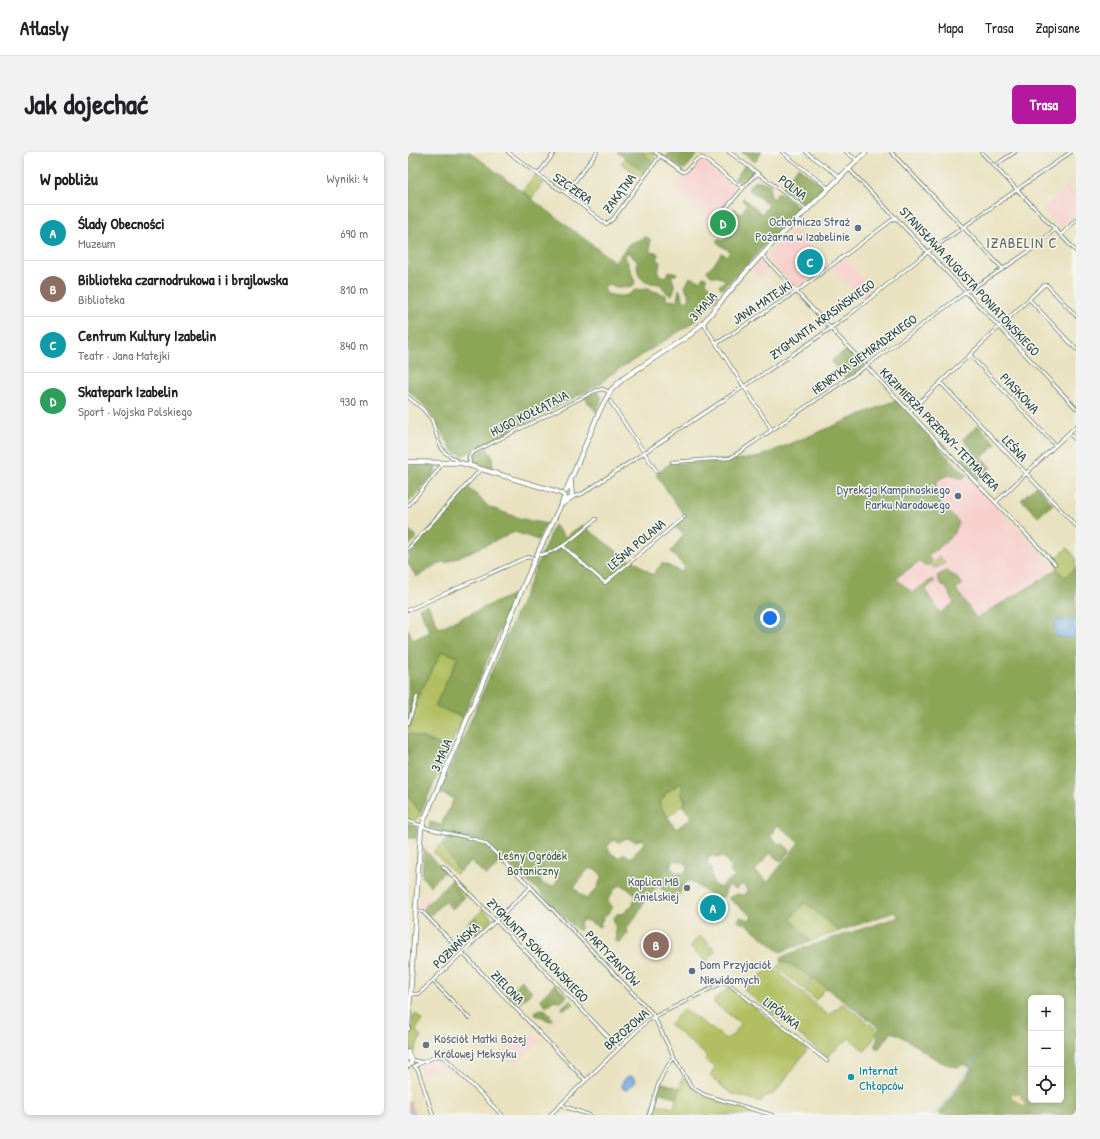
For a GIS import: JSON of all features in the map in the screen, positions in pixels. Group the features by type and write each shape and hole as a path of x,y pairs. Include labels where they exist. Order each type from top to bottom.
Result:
{"street":[{"name":"SZCZERA","path":"510,152 608,224"},
{"path":"538,174 555,152"},
{"path":"566,193 597,152"},
{"path":"655,152 683,172 686,171 697,159 703,158 743,188"},
{"name":"POLNA","path":"729,152 806,209"},
{"path":"782,152 828,188"},
{"path":"806,152 840,177"},
{"path":"846,152 857,161"},
{"name":"3 MAJA","path":"408,1029 420,840 423,826 436,791 535,559 560,505 568,494 571,478 609,392 624,378 691,334 703,323 762,255 806,209 866,152"},
{"path":"891,152 1003,269"},
{"path":"981,152 1076,251"},
{"path":"994,166 1015,152"},
{"name":"ZYGMUNTA KRASIŃSKIEGO","path":"568,494 579,495 848,316 929,251 1071,152"},
{"name":"ZAKĄTNA","path":"608,224 660,156"},
{"name":"STANISŁAWA AUGUSTA PONIATOWSKIEGO","path":"849,168 1076,408"},
{"path":"714,222 752,178 758,174"},
{"name":"JANA MATEJKI","path":"716,344 796,292 896,217"},
{"path":"1061,235 1076,220"},
{"name":"HENRYKA SIEMIRADZKIEGO","path":"672,462 730,458 866,366 966,292 1035,247 1055,229"},
{"name":"KAZIMIERZA PRZERWY-TETMAJERA","path":"762,255 909,412 1055,564"},
{"path":"909,412 1044,285 1047,285 1076,316"},
{"path":"1029,299 1076,349"},
{"path":"703,323 772,430"},
{"name":"PIASKOWA","path":"970,355 1055,446"},
{"name":"LEŚNA","path":"940,382 1076,526"},
{"name":"HUGO KOŁŁĄTAJA","path":"470,466 469,456 472,453 595,391 603,389 609,392"},
{"path":"408,398 423,409 432,420 439,443 444,452 460,464"},
{"path":"610,401 656,472"},
{"path":"996,502 1076,426"},
{"path":"1069,433 1076,440"},
{"path":"408,462 460,464 568,494"},
{"path":"408,506 436,474 442,463"},
{"path":"408,549 481,469"},
{"name":"LEŚNA POLANA","path":"563,546 605,583 685,516"},
{"path":"540,555 546,554 563,546 596,519"},
{"path":"408,610 525,558 529,557 535,559"},
{"path":"408,724 417,697"},
{"name":"PARTYZANTÓW","path":"408,821 483,842 531,887 652,1013 691,1087 700,1094 772,1115"},
{"name":"ZYGMUNTA SOKOŁOWSKIEGO","path":"443,866 619,1048"},
{"name":"POZNAŃSKA","path":"410,994 419,993 433,981 531,887"},
{"name":"ZIELONA","path":"416,910 422,912 585,1080"},
{"name":"BRZOZOWA","path":"550,1115 648,1020 730,979"},
{"path":"433,981 469,1018"},
{"name":"LIPÓWKA","path":"725,981 827,1061"},
{"path":"408,1052 412,1064 410,1066"},
{"path":"410,1066 440,1056 446,1058 502,1115"},
{"path":"649,1115 660,1080 674,1057"},
{"path":"410,1059 422,1062"},
{"path":"410,1066 418,1070 433,1115"},
{"path":"561,1104 589,1115"}],"shaded area":[{"path":"698,160 702,160 738,191 711,222 673,189"},
{"path":"1067,186 1076,195 1076,214 1061,228 1043,210"},
{"path":"794,229 828,265 796,289 766,256"},
{"path":"846,257 871,290 861,299 831,268"},
{"path":"761,260 764,260 771,267 758,279 752,270"},
{"path":"945,475 964,478 967,475 1057,569 1033,585 975,618 956,588 962,584 940,583 947,589 954,603 940,613 925,590 935,581 912,592 896,578 948,541 959,522 938,501 935,493 936,482"},
{"path":"421,895 431,900 422,909 419,906"},
{"path":"531,1031 539,1038 541,1037 543,1039 515,1064 506,1054"},
{"path":"443,1057 450,1064 421,1075 419,1067 422,1063"},
{"path":"410,1100 416,1115 408,1115 408,1103"}],"green space":[{"path":"408,152 470,152 615,262 630,243 645,237 650,239 650,252 657,253 659,255 657,260 660,262 658,274 665,277 669,271 677,273 676,275 671,275 675,287 672,295 667,293 660,284 649,283 642,279 638,272 637,261 627,252 625,256 635,282 634,285 622,288 610,284 604,288 607,294 625,296 635,290 648,289 666,295 666,300 677,301 679,289 684,301 687,302 690,297 685,287 690,277 700,281 703,277 706,277 706,282 718,294 718,296 693,323 608,376 602,383 464,455 454,452 427,408 408,390"},
{"path":"617,152 641,152 652,161 644,172"},
{"path":"641,152 652,152 655,154 655,157 652,161"},
{"path":"669,152 705,152 703,155 699,153 685,169 682,169 666,157"},
{"path":"742,152 762,152 755,162"},
{"path":"625,158 644,172 640,177 621,163"},
{"path":"745,165 754,171 742,185 735,179"},
{"path":"798,167 823,186 823,189 807,204 804,204 782,188"},
{"path":"535,175 544,182 532,198 522,191"},
{"path":"761,181 770,185 770,196 775,198 779,192 797,206 799,210 722,289 719,286 725,281 724,279 711,276 707,270 715,263 721,253 727,256 730,252 716,241 719,238 723,241 735,227 731,224 735,218 730,214 735,208 738,213 742,213 747,204 742,200 743,198 762,214 769,205 748,189 753,182"},
{"path":"726,211 735,218 735,227 729,235 715,223"},
{"path":"848,349 864,366 846,379 832,362 833,359"},
{"path":"597,392 602,398 596,412 584,397"},
{"name":"Leśny Ogródek Botaniczny","path":"896,400 944,453 967,475 961,479 950,475 936,482 939,501 959,522 951,537 928,556 932,561 931,565 924,566 920,561 896,578 901,583 912,592 933,579 935,581 925,590 940,613 954,603 947,589 940,583 937,576 947,570 963,584 956,589 976,618 1033,585 1057,569 1064,577 1073,572 1076,567 1076,621 1055,622 1055,631 1076,632 1076,1115 938,1115 967,1077 972,1068 965,1065 958,1067 940,1062 892,1032 878,1049 876,1048 875,1046 878,1037 876,1034 880,1028 814,979 794,966 782,961 780,958 803,948 899,917 894,912 839,931 805,902 790,919 810,941 780,952 745,923 738,921 740,917 750,920 752,916 728,898 737,894 746,894 747,890 745,886 741,885 737,889 728,886 723,897 719,898 712,894 710,895 691,881 687,881 675,901 658,886 644,902 637,915 626,929 628,933 620,943 616,941 615,924 613,919 617,914 624,913 633,904 636,895 622,885 616,887 608,900 613,907 603,918 600,927 583,920 578,931 534,886 533,887 486,843 476,839 429,828 430,822 441,825 453,801 453,798 440,793 554,525 565,537 582,525 630,561 633,560 653,575 662,563 682,572 685,567 671,552 684,534 674,526 684,515 656,475 669,464 756,458","holes":["681,783 683,786 681,792 686,802 683,806 692,818 676,829 661,807 660,802 667,792","778,825 799,842 768,882 755,871 770,853 781,862 790,850 782,843 780,845 770,836","626,838 636,841 642,839 645,842 631,858 625,854 618,858 612,854 607,847 614,840 619,842","711,855 719,858 721,856 728,861 727,863 732,868 730,872 736,877 726,882 720,888 713,883 711,871 713,869 706,863","675,860 683,862 689,867 683,874 680,872 679,874 669,867","550,867 555,870 559,875 556,884 553,886 544,885 540,880 544,871","590,868 598,871 602,876 597,888 586,899 574,887"]},
{"path":"978,425 996,444 982,458 991,468 977,480 959,461 972,449 963,439"},
{"path":"487,448 492,457 493,469 472,463 471,456"},
{"path":"408,465 436,466 435,473 408,503"},
{"path":"1036,486 1053,504 1038,517 1021,500"},
{"path":"468,487 489,507 519,518 547,524 543,528 538,540 515,532 445,563 444,561 416,577 408,563 408,554"},
{"path":"408,529 417,537 409,546 408,545"},
{"path":"1067,548 1076,558 1076,562 1074,570 1064,578 1057,569 1057,565 1054,561"},
{"path":"939,556 945,563 936,568 933,567 933,565"},
{"path":"516,593 463,717 435,706 458,657 442,651 417,698 408,729 408,629 413,640 430,632 419,608 428,605 439,628"},
{"path":"442,651 458,657 435,706 463,717 449,749 422,737 408,766 408,729 417,698"},
{"path":"408,733 449,749 420,812 408,796"},
{"path":"681,782 683,786 681,792 685,803 668,817 661,807 660,802 667,792"},
{"path":"408,796 420,811 422,810 415,821 408,819"},
{"path":"408,822 417,828 416,838 408,838"},
{"path":"451,835 473,839 486,845 502,861 486,876 471,861 459,872 442,844"},
{"path":"442,844 459,872 456,875 433,852"},
{"path":"424,849 445,871 430,886 422,877"},
{"path":"453,878 468,894 463,899 450,881"},
{"path":"450,881 463,899 452,909 445,901 430,916 422,909"},
{"path":"805,902 839,931 810,941 790,919"},
{"path":"483,909 491,917 491,921 481,931 475,917"},
{"path":"475,917 481,931 478,935 467,924"},
{"path":"699,936 709,943 705,948 707,950 711,945 716,950 707,962 690,947"},
{"path":"782,961 794,966 812,978 804,989 777,968"},
{"path":"771,966 829,1016 835,1009 837,1010 842,1003 879,1031 865,1051 849,1038 827,1057 744,990"},
{"path":"814,978 827,987 816,1000 805,991"},
{"path":"521,980 532,991 526,998 517,984"},
{"path":"517,984 526,998 517,1006 506,995"},
{"path":"555,984 566,995 566,998 560,1003 554,1000 547,1007 540,999"},
{"path":"729,987 807,1050 775,1093 764,1097 761,1102 730,1093 710,1076 715,1068 705,1059 707,1056 669,1024 684,1009 726,1039 733,1035 741,1024 713,1002"},
{"path":"570,1000 574,1004 563,1010 562,1007"},
{"path":"542,1009 546,1010 553,1020 549,1021 535,1015 536,1011"},
{"path":"414,1014 422,1020 416,1030 421,1038 412,1056 410,1053"},
{"path":"683,1076 700,1095 768,1115 658,1115 651,1113 654,1103 674,1108"},
{"path":"660,1082 680,1088 677,1098 657,1092"}],"sand":[{"path":"1011,1094 1021,1095 1021,1099 1026,1103 1024,1106 1012,1098"}],"water":[{"path":"1058,620 1075,620 1076,624 1073,637 1058,637 1054,628 1055,622"},
{"path":"630,1076 635,1078 636,1082 627,1091 622,1088 622,1084 625,1079"}],"waterway":[{"path":"934,1115 968,1072 981,1051"}],"place":[{"name":"Skatepark Izabelin","path":"723,223"},
{"name":"Ochotnicza Straż Pożarna w Izabelinie","path":"858,228"},
{"name":"Centrum Kultury Izabelin","path":"810,262"},
{"name":"Dyrekcja Kampinoskiego Parku Narodowego","path":"958,496"},
{"name":"Kaplica MB Anielskiej","path":"687,888"},
{"name":"Ślady Obecności","path":"713,908"},
{"name":"Biblioteka czarnodrukowa i i brajlowska","path":"656,945"},
{"name":"Dom Przyjaciół Niewidomych","path":"692,971"},
{"name":"Kościół Matki Bożej Królowej Meksyku","path":"426,1045"},
{"name":"Internat Chłopców","path":"851,1077"}],"district":[{"name":"IZABELIN C","path":"1022,242"}]}
